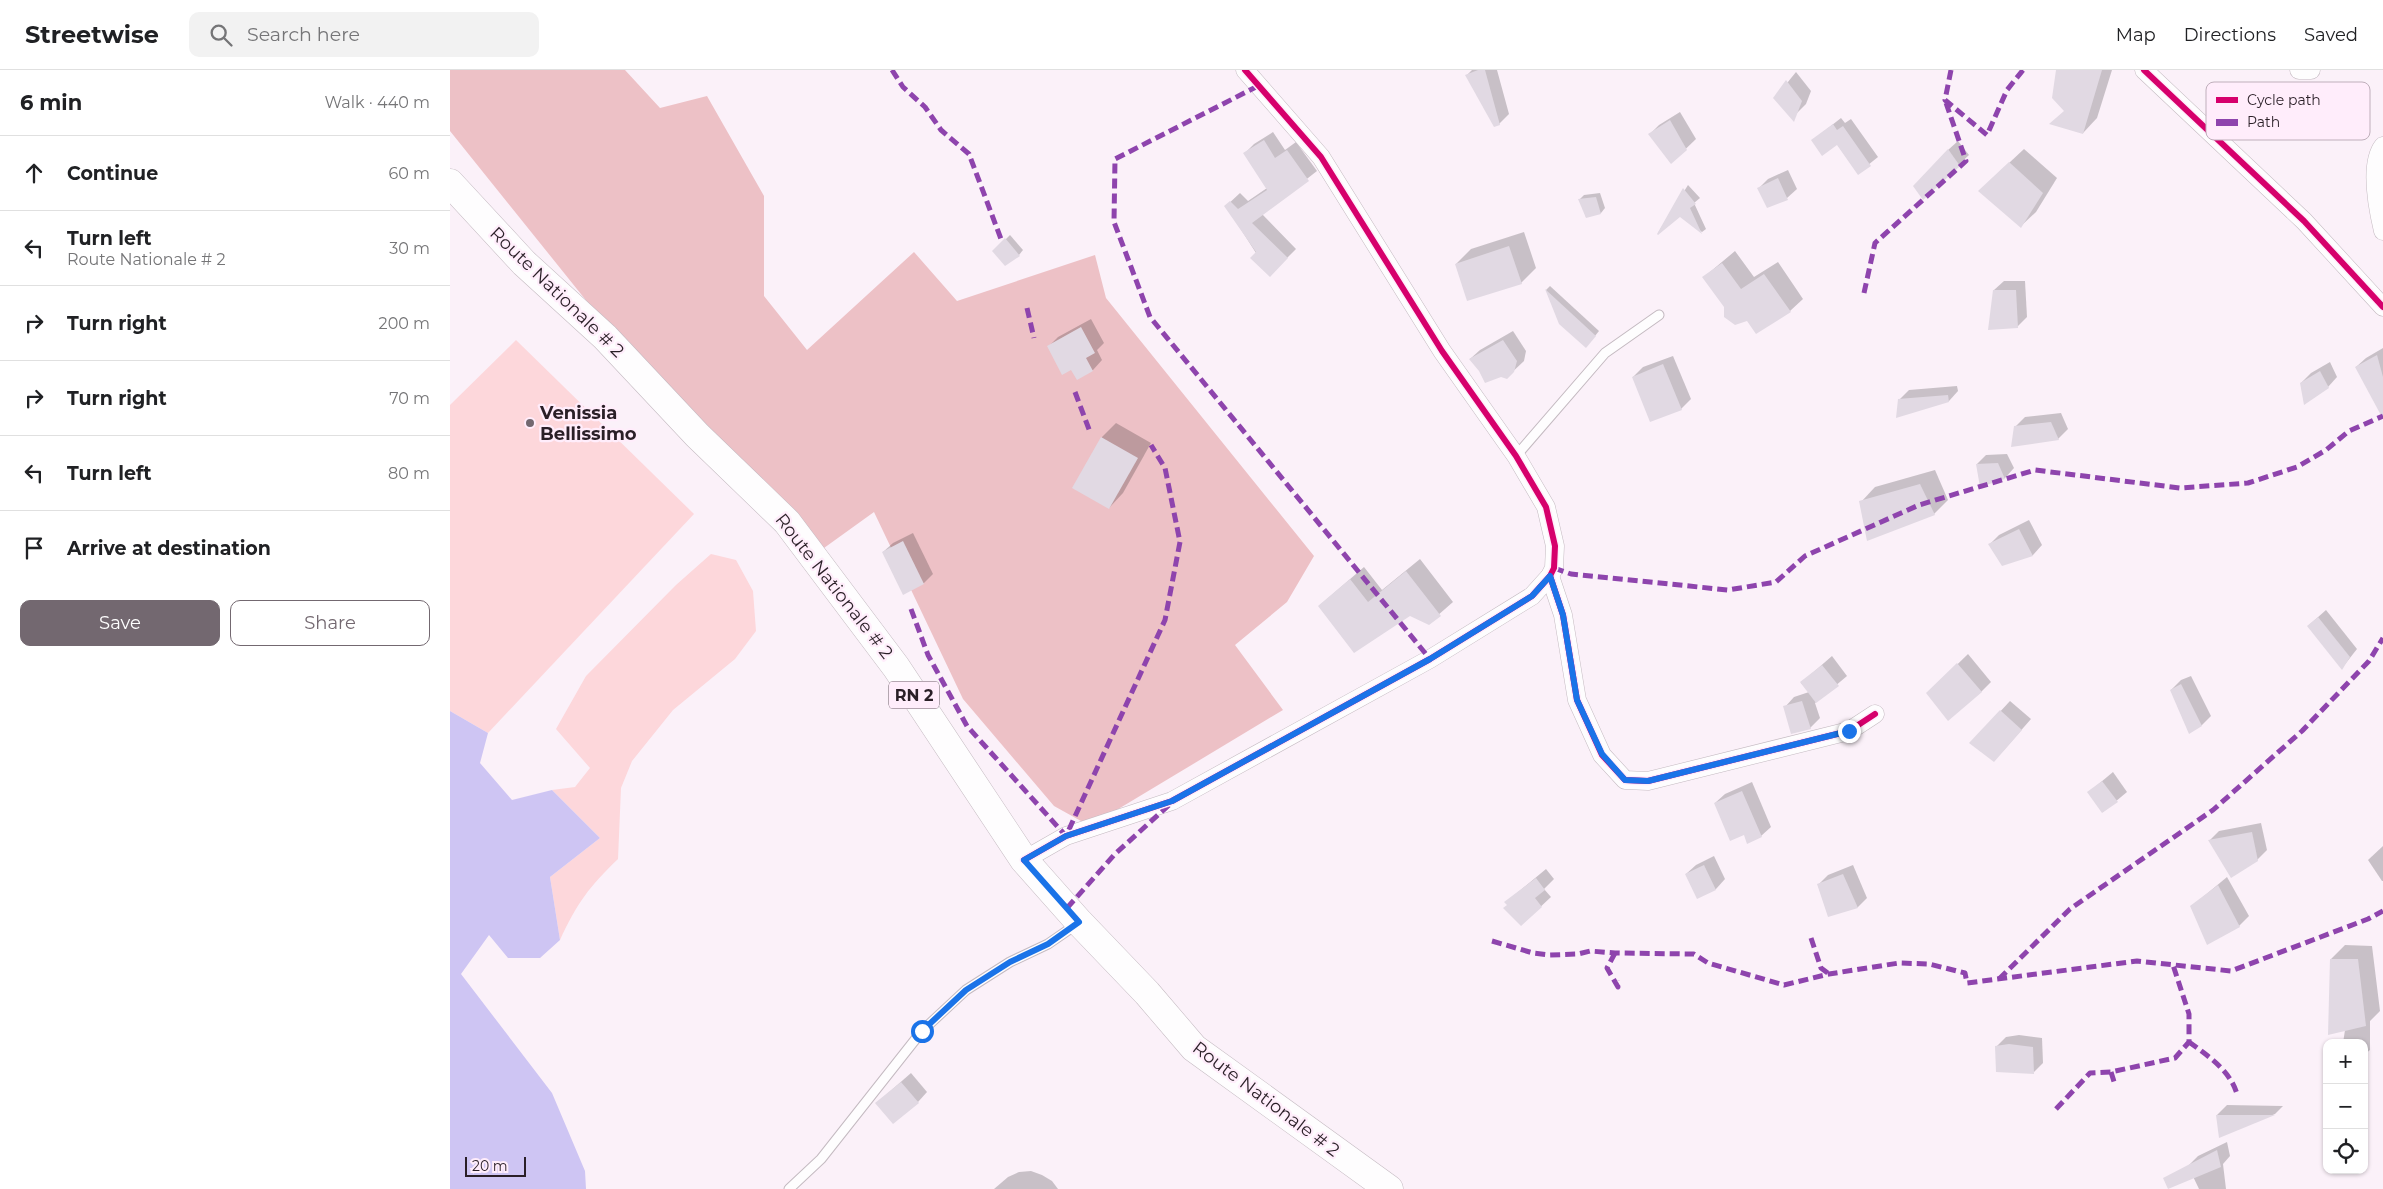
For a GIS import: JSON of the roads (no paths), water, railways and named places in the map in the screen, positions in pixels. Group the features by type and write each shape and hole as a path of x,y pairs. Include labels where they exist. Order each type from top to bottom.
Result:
{"main road":[{"name":"Route Nationale # 2","path":"450,183 524,264 605,337 698,434 788,522 896,667 1024,860 1079,922 1147,993 1194,1048 1389,1189"}],"street":[{"path":"1024,860 1066,836 1172,801 1430,659 1532,596 1550,576 1554,568 1555,546 1546,507 1516,456 1442,351 1321,157 1245,70"},
{"path":"2144,70 2206,129"},
{"path":"2299,70 2311,70"},
{"path":"2218,140 2304,221 2383,307"},
{"path":"2383,146 2377,153 2376,203 2383,231"},
{"path":"1550,576 1563,615 1577,700 1602,754 1625,780 1648,781 1849,731 1875,714"}],"lane":[{"path":"1516,456 1605,352 1659,314"},
{"path":"789,1189 821,1159 922,1031 966,990 1010,962 1048,944 1079,922"}],"place":[{"name":"Venissia Bellissimo","path":"530,423"}]}
